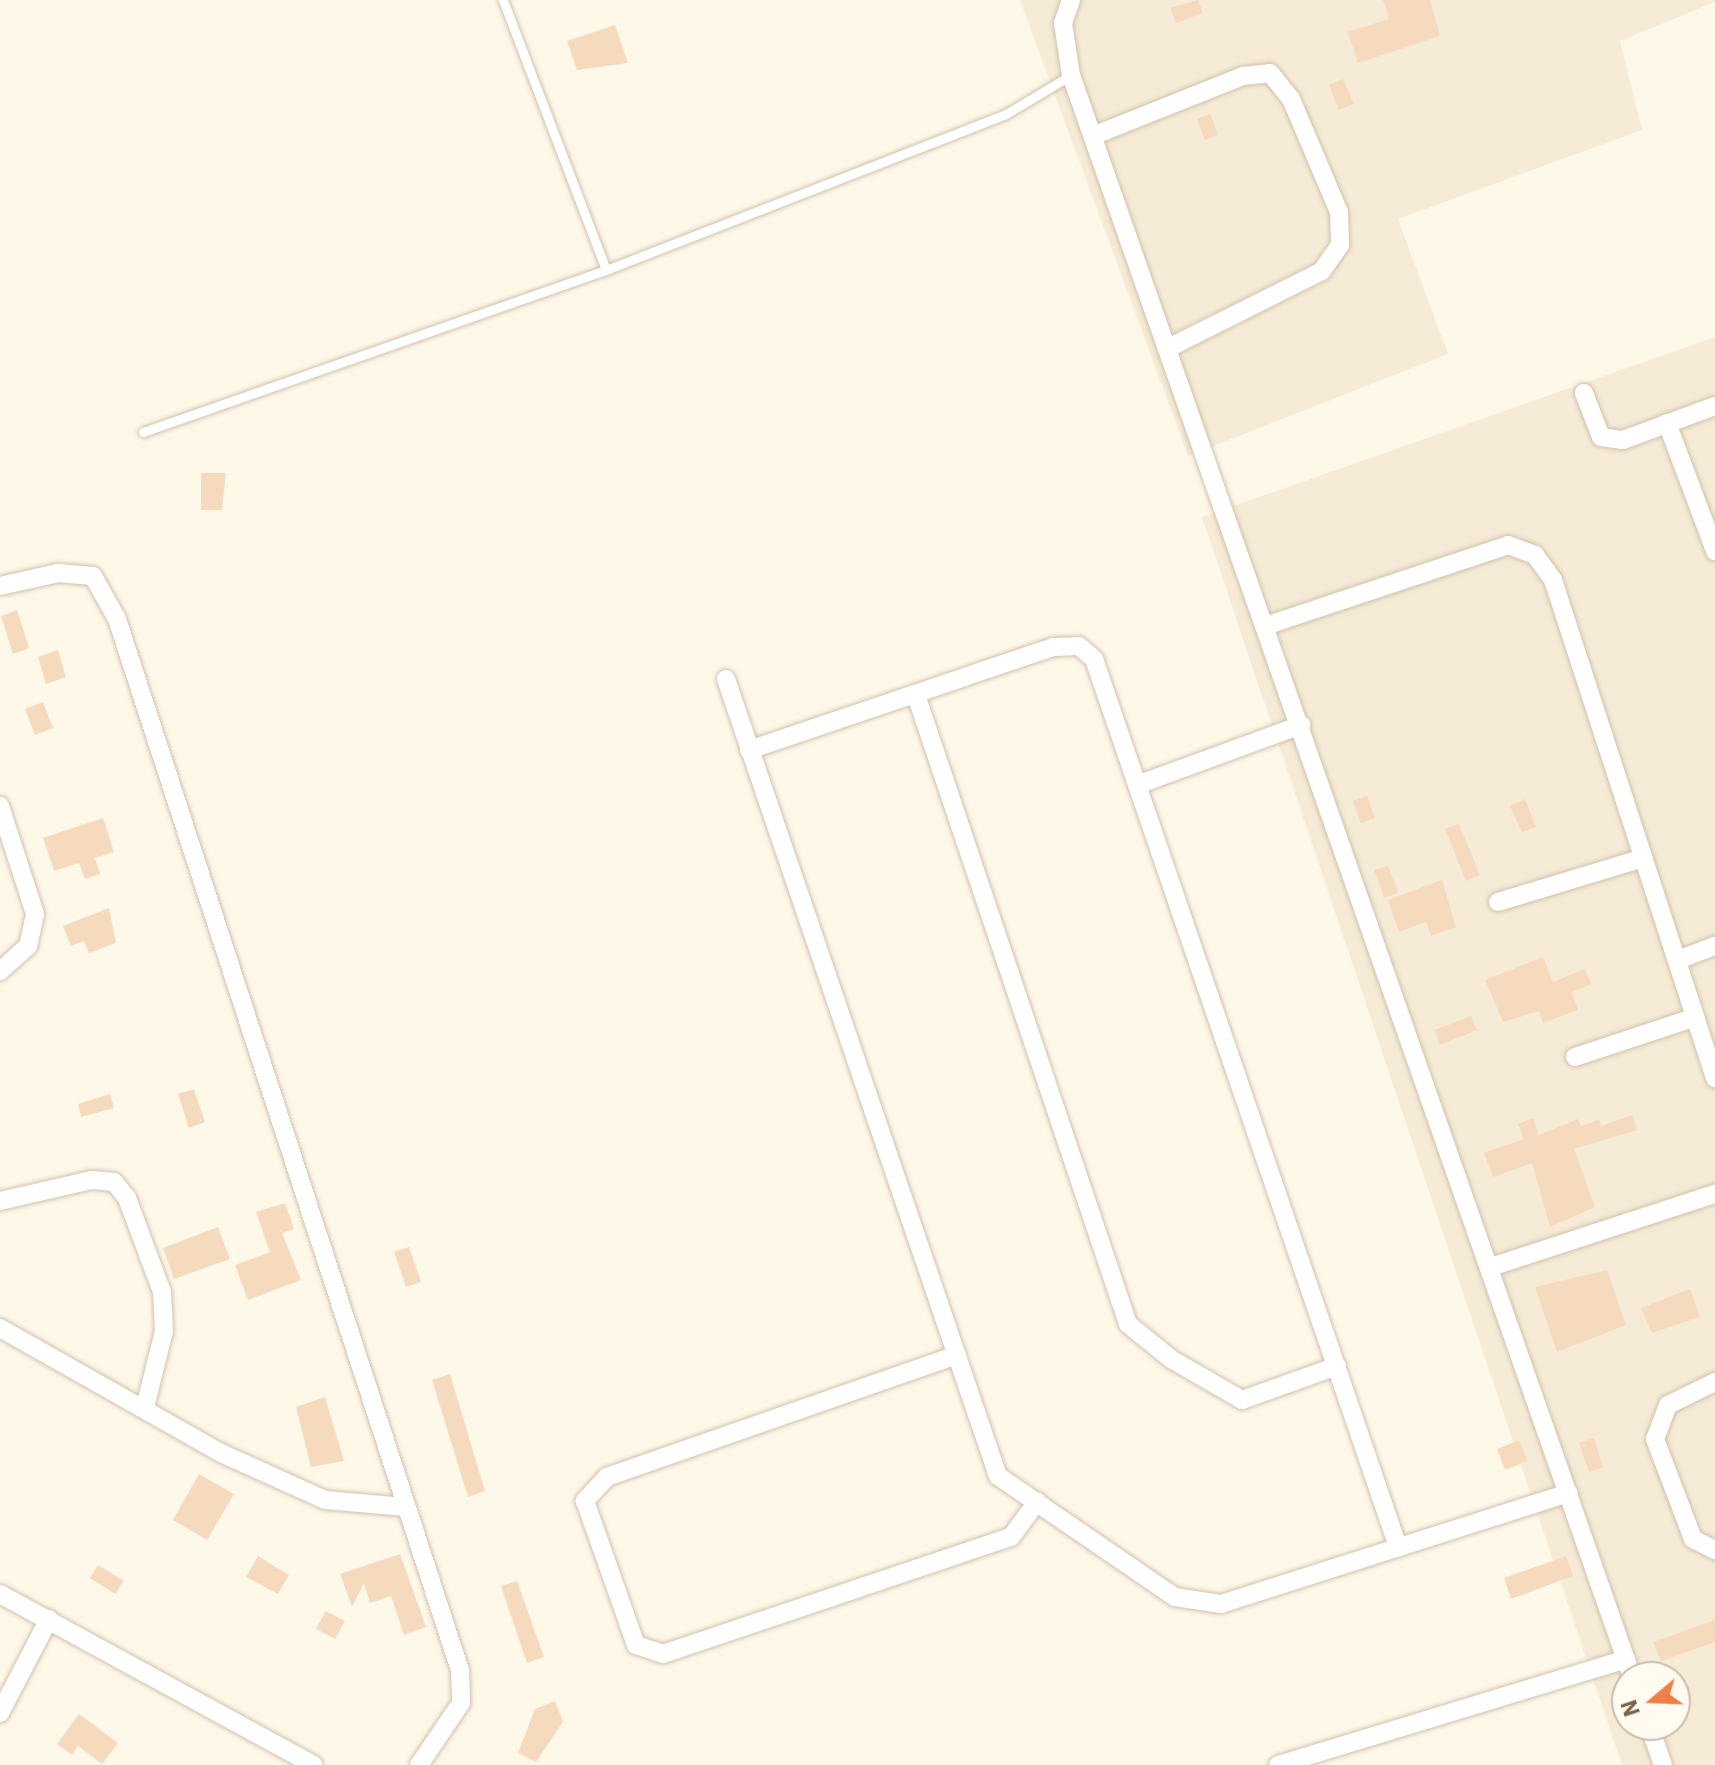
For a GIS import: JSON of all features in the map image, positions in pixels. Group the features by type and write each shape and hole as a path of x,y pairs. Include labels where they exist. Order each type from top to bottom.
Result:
{"street":[{"path":"1071,0 1063,23 1071,75 1170,347 1626,1659 1278,1765"},
{"path":"1095,135 1243,76 1270,73 1291,99 1339,212 1340,245 1322,271 1170,347"},
{"path":"1584,393 1601,437 1623,440 1715,406"},
{"path":"1667,423 1715,551"},
{"path":"1265,626 1508,545 1535,555 1553,580 1715,1078"},
{"path":"0,586 58,573 93,576 117,619 463,1688 461,1703 419,1765"},
{"path":"749,750 917,698 1054,647 1079,646 1094,659 1398,1547"},
{"path":"726,679 998,1476 1175,1597 1221,1604 1569,1493"},
{"path":"917,698 1128,1324 1242,1400 1337,1366"},
{"path":"1137,785 1301,725"},
{"path":"0,806 35,914 28,946 0,971"},
{"path":"1498,902 1644,858"},
{"path":"1678,960 1715,946"},
{"path":"1575,1057 1696,1017"},
{"path":"0,1201 92,1180 114,1182 127,1198 162,1292 164,1331 145,1408"},
{"path":"1491,1267 1715,1194"},
{"path":"0,1328 145,1408 325,1500 406,1507"},
{"path":"957,1355 607,1477 585,1501 636,1645 663,1654 1011,1537 1037,1502"},
{"path":"1715,1382 1668,1405 1655,1439 1693,1539 1715,1550"},
{"path":"0,1594 313,1765"},
{"path":"0,1713 49,1619"},
{"path":"1655,1741 1663,1765"}],"lane":[{"path":"503,0 606,270"},
{"path":"143,432 606,270 1006,114 1071,75"}],"shaded area":[{"path":"1020,0 1715,2 1620,41 1642,130 1398,219 1448,354 1188,456"},
{"path":"1715,337 1715,1765 1622,1765 1614,1741 1691,1741 1691,1661 1611,1661 1611,1732 1202,517"}],"building":[{"path":"1198,0 1203,13 1176,23 1170,8"},
{"path":"1383,0 1430,0 1440,36 1358,63 1348,32 1389,19"},
{"path":"615,25 628,63 577,70 567,41"},
{"path":"1343,79 1354,104 1339,110 1329,85"},
{"path":"1210,114 1218,135 1205,140 1197,119"},
{"path":"201,473 226,473 222,510 201,510"},
{"path":"17,610 29,648 13,654 1,616"},
{"path":"58,650 66,677 46,684 38,657"},
{"path":"43,702 53,728 35,735 25,709"},
{"path":"1367,796 1375,818 1361,823 1353,801"},
{"path":"1525,799 1536,827 1522,832 1510,806"},
{"path":"103,818 114,852 95,858 100,874 85,879 79,863 54,871 43,838"},
{"path":"1459,824 1480,875 1466,881 1445,829"},
{"path":"1388,866 1398,893 1384,898 1374,870"},
{"path":"1442,880 1456,927 1431,936 1426,922 1399,932 1388,900"},
{"path":"109,908 116,943 89,953 84,941 71,946 63,926"},
{"path":"1543,957 1553,982 1585,969 1591,984 1572,992 1578,1010 1543,1023 1539,1011 1503,1022 1485,980"},
{"path":"1471,1016 1477,1030 1440,1045 1435,1030"},
{"path":"194,1089 205,1122 189,1128 178,1094"},
{"path":"110,1094 114,1108 81,1117 78,1104"},
{"path":"1632,1115 1637,1130 1574,1149 1595,1207 1550,1227 1532,1163 1493,1177 1484,1153 1524,1139 1518,1124 1533,1118 1539,1135 1578,1119 1581,1126 1599,1120 1601,1126"},
{"path":"285,1203 294,1229 282,1233 301,1280 248,1300 235,1265 270,1252 256,1212"},
{"path":"218,1227 230,1259 174,1279 163,1248"},
{"path":"409,1247 421,1282 406,1287 394,1252"},
{"path":"1607,1270 1626,1325 1557,1352 1535,1287"},
{"path":"1690,1289 1700,1317 1652,1333 1641,1308"},
{"path":"450,1374 485,1491 468,1497 432,1380"},
{"path":"325,1397 344,1461 311,1467 296,1407"},
{"path":"1594,1438 1603,1467 1589,1472 1579,1443"},
{"path":"1519,1440 1528,1461 1505,1470 1497,1449"},
{"path":"199,1474 234,1494 207,1540 173,1520"},
{"path":"400,1554 426,1627 404,1635 391,1596 370,1603 364,1583 352,1607 340,1574"},
{"path":"258,1556 289,1575 278,1594 246,1577"},
{"path":"1566,1556 1573,1576 1511,1599 1504,1578"},
{"path":"98,1565 124,1581 115,1594 90,1578"},
{"path":"517,1581 544,1657 527,1663 501,1586"},
{"path":"326,1611 345,1621 335,1639 316,1629"},
{"path":"1715,1620 1715,1642 1661,1661 1653,1642"},
{"path":"555,1701 563,1722 536,1762 518,1753 535,1709"},
{"path":"79,1714 118,1743 102,1764 78,1746 72,1755 57,1744"}]}
